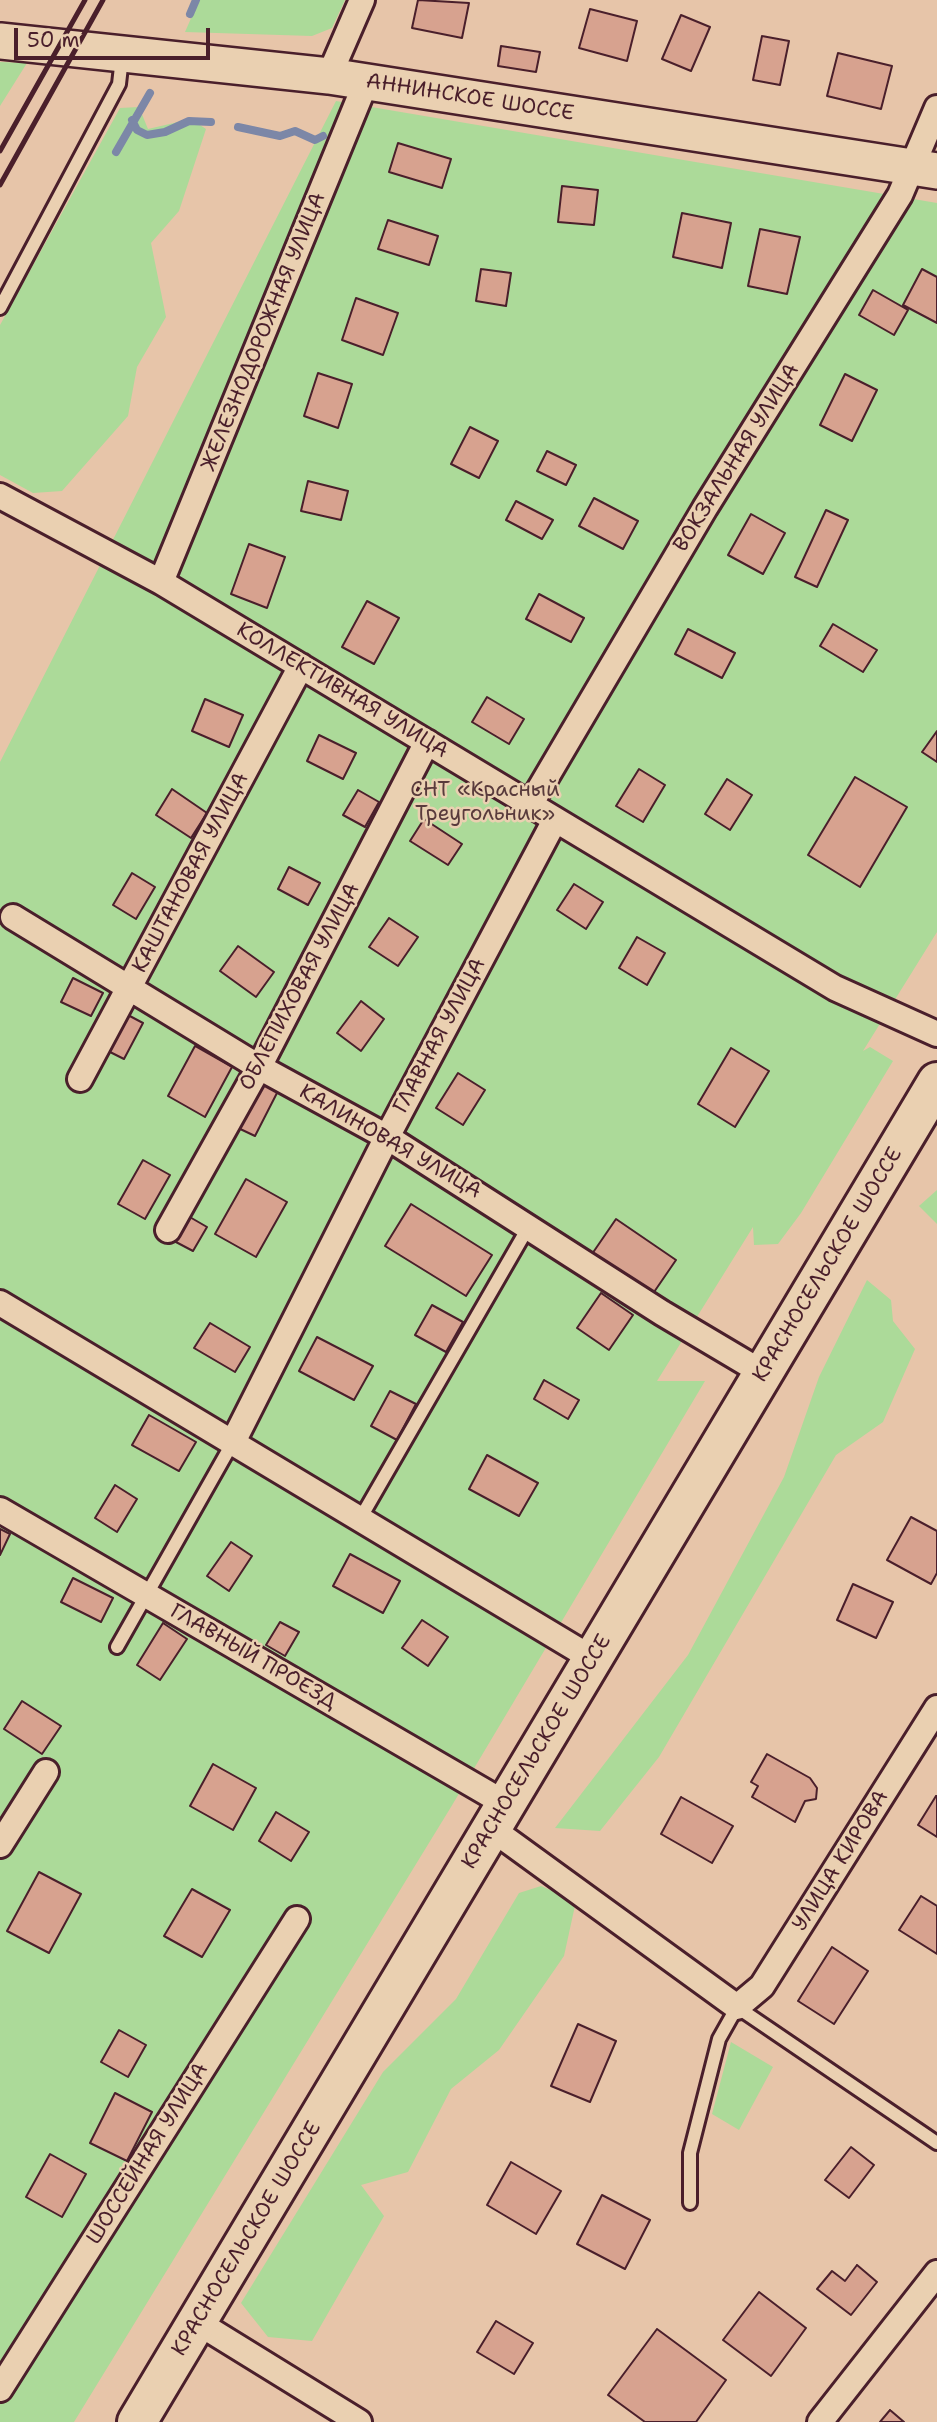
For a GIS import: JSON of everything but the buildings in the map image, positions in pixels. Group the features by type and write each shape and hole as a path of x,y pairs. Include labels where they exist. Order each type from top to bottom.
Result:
{"highway":[{"name":"КРАСНОСЕЛЬСКОЕ ШОССЕ","path":"137,2422 937,1082"}],"main road":[{"name":"АННИНСКОЕ ШОССЕ","path":"0,41 329,76 925,168"}],"street":[{"path":"329,76 362,0"},
{"name":"ЖЕЛЕЗНОДОРОЖНАЯ УЛИЦА","path":"161,582 366,82"},
{"name":"ВОКЗАЛЬНАЯ УЛИЦА","path":"530,805 705,509 900,195 925,168 937,108"},
{"name":"КОЛЛЕКТИВНАЯ УЛИЦА","path":"0,496 161,582 835,988 937,1034"},
{"name":"КАШТАНОВАЯ УЛИЦА","path":"80,1079 300,666"},
{"name":"ОБЛЕПИХОВАЯ УЛИЦА","path":"167,1230 259,1067 427,742"},
{"name":"ГЛАВНАЯ УЛИЦА","path":"233,1442 387,1137 555,820"},
{"name":"КАЛИНОВАЯ УЛИЦА","path":"13,917 259,1067 387,1137 530,1226 662,1313 763,1373"},
{"path":"0,1303 593,1659"},
{"name":"ГЛАВНЫЙ ПРОЕЗД","path":"0,1510 148,1597 499,1816 737,2007"},
{"name":"УЛИЦА КИРОВА","path":"737,2007 762,1986 937,1708"},
{"path":"0,1845 47,1772"},
{"name":"ШОССЕЙНАЯ УЛИЦА","path":"0,2389 297,1919"},
{"path":"820,2422 937,2273"},
{"path":"197,2322 359,2422"}],"lane":[{"path":"0,308 119,83 122,54"},
{"path":"360,1519 530,1226"},
{"path":"117,1647 148,1597 233,1442"},
{"path":"690,2203 690,2153 719,2039 737,2007 937,2143"}],"green space":[{"path":"199,0 345,0 332,28 312,36 185,32"},
{"path":"0,62 27,63 0,106"},
{"name":"СНТ «Красный Треугольник»","path":"336,101 937,203 937,932 863,1051 870,1047 893,1061 801,1213 778,1244 754,1245 753,1227 657,1381 705,1381 451,1807 74,2422 0,2422 0,762"},
{"path":"139,107 148,129 191,119 206,129 179,211 151,243 166,317 137,367 128,416 62,491 33,493 0,475 0,325 120,108"},
{"path":"937,1190 937,1224 919,1206"},
{"path":"867,1280 891,1300 893,1321 915,1349 883,1422 836,1455 659,1757 600,1831 555,1828 688,1655 784,1477 819,1377"},
{"path":"541,1886 576,1901 564,1956 499,2050 451,2089 408,2172 361,2185 384,2216 312,2341 268,2337 241,2303 383,2072 456,1999 519,1893"},
{"path":"731,2042 773,2067 739,2130 712,2114"}],"waterway":[{"path":"190,14 196,0"},
{"path":"116,152 150,93"},
{"path":"132,120 137,130 147,135 165,132 189,121 211,122"},
{"path":"238,127 280,136 295,131 315,140 323,136"}],"railway":[{"path":"0,151 85,0"},
{"path":"0,185 103,0"}]}
